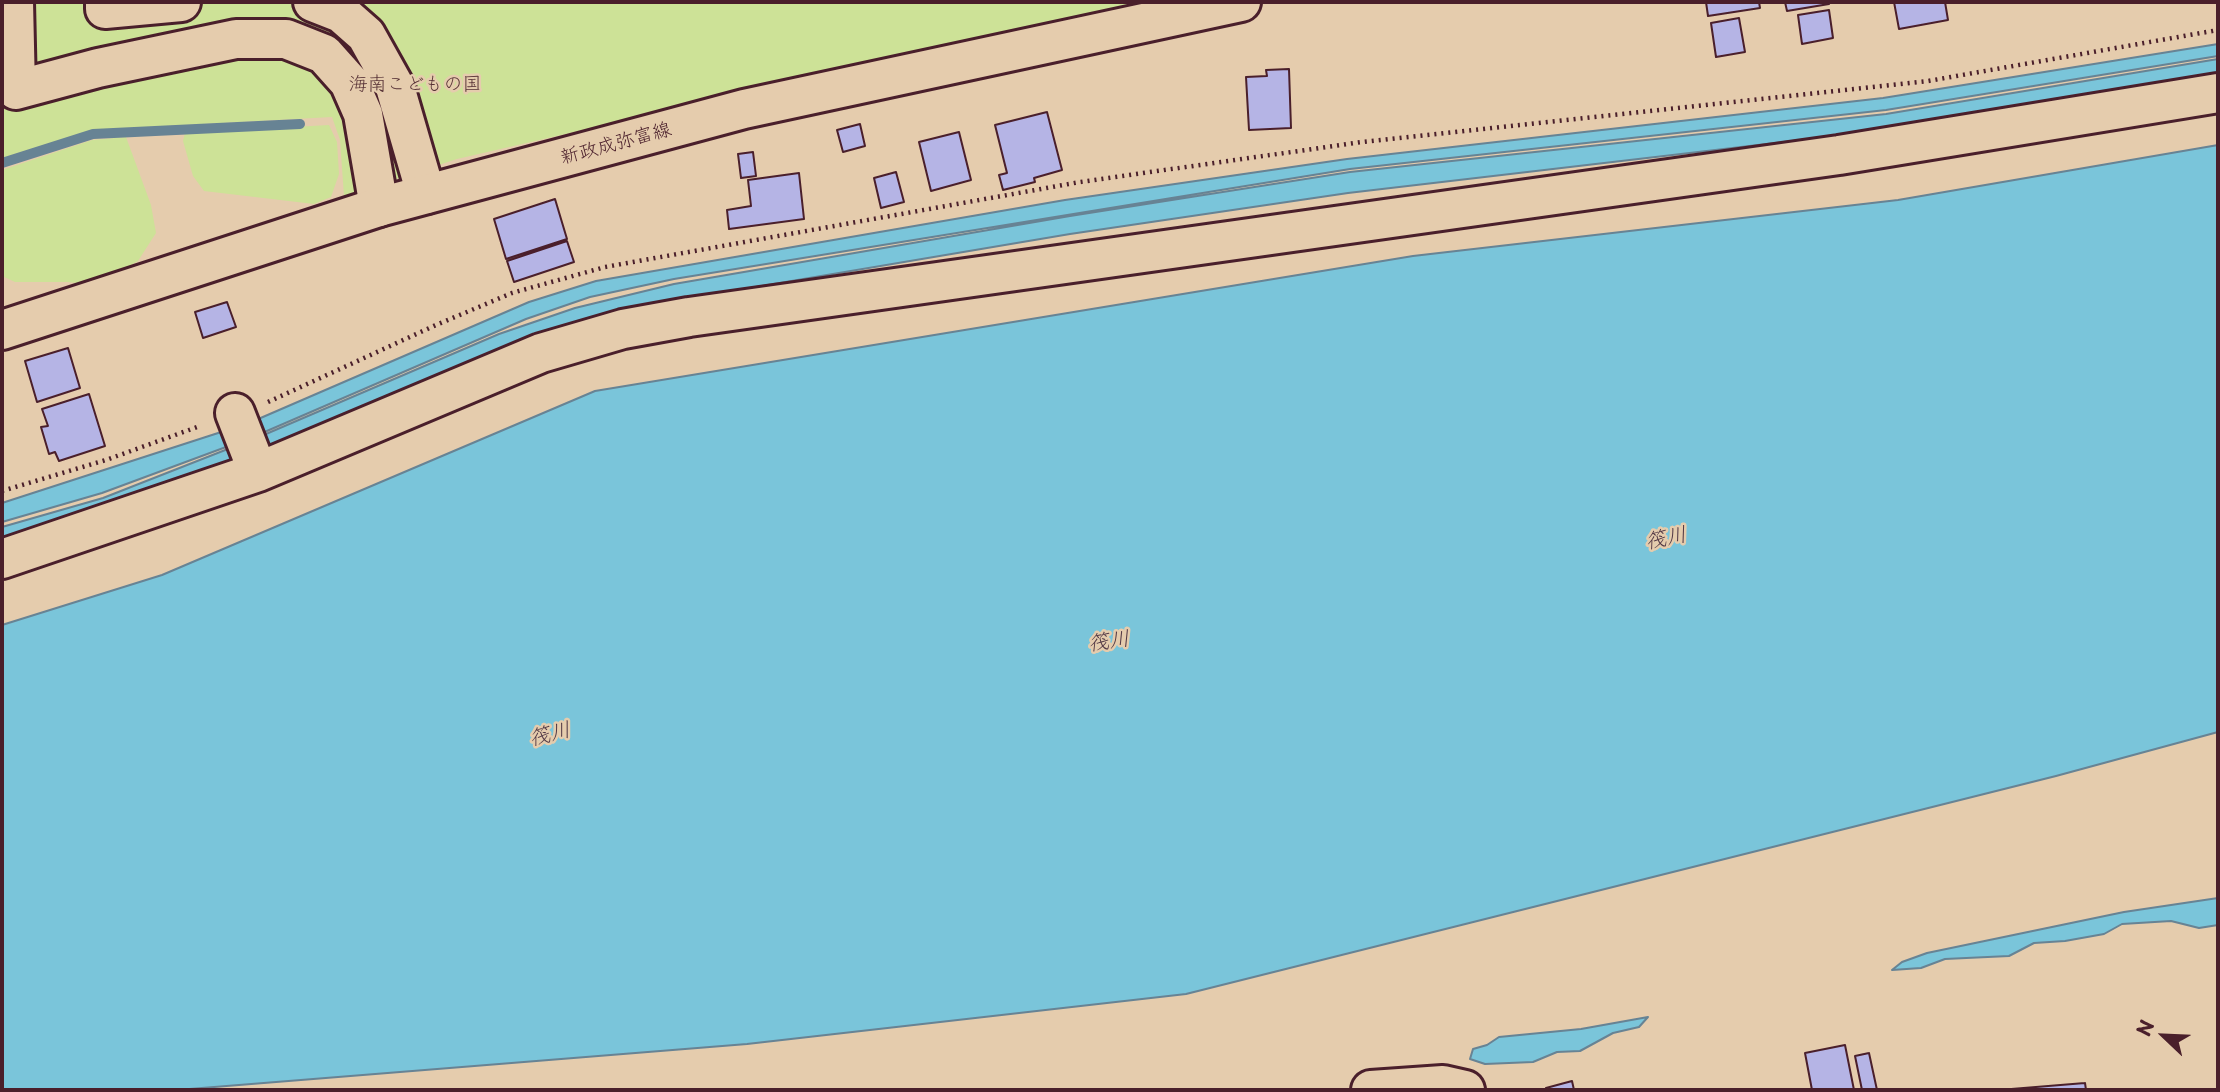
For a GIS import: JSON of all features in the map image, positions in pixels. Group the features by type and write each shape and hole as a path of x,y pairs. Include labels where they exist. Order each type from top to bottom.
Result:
{"street":[{"path":"14,2 16,90 98,68 236,39 286,39 324,54 349,82 363,114 379,207"},
{"path":"105,2 105,9 181,2"},
{"path":"313,2 341,13 366,35 395,87 426,194"},
{"name":"新政成弥富線","path":"2,330 379,207 744,109 1241,2"},
{"path":"2,559 257,467 541,353 623,329 703,314 1839,155 2218,93"},
{"path":"237,417 257,467"},
{"path":"1371,1090 1443,1084 1465,1090"}],"path":[{"path":"2,491 237,417 512,293 605,267 1080,182 1362,142 1928,80 2218,30"}],"green space":[{"name":"海南こどもの国","path":"2,2 1140,2 457,159 344,196 340,140 332,117 94,130 2,158"},
{"path":"329,125 337,142 339,174 331,197 314,204 204,191 193,176 183,141 185,133"},
{"path":"126,137 151,205 156,233 138,261 96,285 15,282 2,276 2,170 92,140"}],"water":[{"path":"2218,44 2218,56 1886,110 1350,169 674,279 590,297 526,319 253,437 102,493 2,522 2,503 249,423 529,302 596,281 1065,200 1347,159 1883,98"},
{"path":"2218,59 2218,78 1886,130 1348,193 1070,234 673,301 575,323 503,348 255,458 2,544 2,527 103,498 266,434 499,334 575,308 674,284 1070,216 1350,172 1886,114"},
{"name":"筏川","path":"2218,145 2218,732 2056,776 1186,994 747,1044 177,1090 2,1090 2,625 162,575 595,391 1413,256 1898,200"},
{"path":"2218,898 2218,925 2199,928 2171,921 2122,924 2104,934 2034,943 2009,956 1945,959 1921,968 1892,970 1902,962 1927,953 2124,912"},
{"path":"1648,1017 1639,1027 1613,1033 1580,1051 1557,1052 1533,1062 1485,1064 1470,1059 1473,1049 1487,1045 1499,1037 1581,1029"}],"building":[{"path":"1706,2 1759,2 1760,8 1708,16"},
{"path":"1785,2 1829,2 1829,4 1787,11"},
{"path":"1894,2 1945,2 1948,20 1899,29"},
{"path":"1829,10 1833,38 1802,44 1798,15"},
{"path":"1739,18 1745,52 1716,57 1711,23"},
{"path":"1289,69 1291,128 1249,130 1246,77 1267,76 1266,70"},
{"path":"1047,112 1062,170 1034,178 1035,182 1003,190 999,175 1007,173 995,125"},
{"path":"860,124 865,146 843,152 837,130"},
{"path":"959,132 971,180 931,191 919,142"},
{"path":"753,152 756,176 741,178 738,154"},
{"path":"896,172 904,202 881,208 874,178"},
{"path":"799,173 804,219 729,229 727,210 751,206 748,180"},
{"path":"555,199 567,239 506,259 494,219"},
{"path":"567,241 574,262 514,282 507,261"},
{"path":"227,302 236,327 203,338 195,312"},
{"path":"68,348 80,388 37,402 25,361"},
{"path":"89,394 105,446 59,461 55,452 49,454 41,427 48,426 42,409"},
{"path":"1845,1045 1854,1090 1812,1090 1805,1053"},
{"path":"1869,1053 1877,1090 1862,1090 1855,1056"},
{"path":"1572,1081 1574,1090 1546,1090 1546,1088"},
{"path":"2085,1083 2086,1090 1999,1090"}],"waterway":[{"path":"2,163 93,134 300,124"}]}
